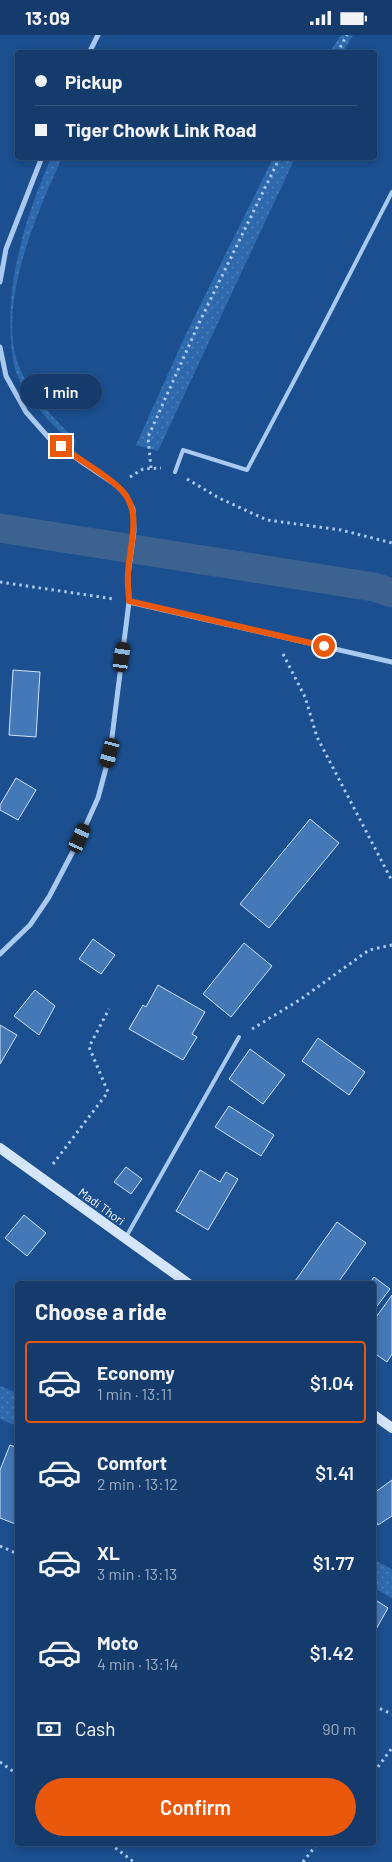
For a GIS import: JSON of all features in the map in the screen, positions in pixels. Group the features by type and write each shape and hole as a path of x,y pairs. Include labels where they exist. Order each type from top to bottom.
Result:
{"main road":[{"name":"Madi Thori","path":"0,1148 185,1281"},
{"path":"376,1416 392,1428"}],"street":[{"path":"90,50 98,35"},
{"path":"0,283 6,249 41,160"},
{"path":"0,347 6,375 26,412 49,438 116,485 126,495 133,509 134,531 128,575 129,601 110,753 98,798 80,838 49,897 30,925 0,954"},
{"path":"129,601 392,662"}],"lane":[{"path":"175,472 183,450 247,469 392,192"},
{"path":"126,1239 239,1037"}],"path":[{"path":"339,50 347,35"},
{"path":"151,468 148,437 200,321 279,160"},
{"path":"116,485 143,469 158,467 175,472 219,499 267,520 341,530 392,543"},
{"path":"0,582 129,601"},
{"path":"273,635 305,697 317,737 392,881"},
{"path":"239,1037 301,999 369,950 392,945"},
{"path":"42,1178 108,1092 89,1047 109,1009"},
{"path":"0,1546 15,1553"},
{"path":"376,1707 392,1714"},
{"path":"376,1769 392,1748"},
{"path":"0,1762 15,1773"},
{"path":"113,1846 134,1862"},
{"path":"303,1862 316,1846"}],"shaded area":[{"path":"341,35 353,35 344,50 331,50"},
{"path":"50,160 61,160 32,229 24,256 13,309 12,334 16,358 26,381 49,412 76,440 75,446 40,410 22,386 15,369 11,342 12,288 17,261 31,208"},
{"path":"272,160 294,160 158,451 136,445 185,336"},
{"path":"0,1386 15,1392 15,1425 0,1419"},
{"path":"376,1561 392,1569 392,1598 376,1589"}],"building":[{"path":"13,670 40,672 36,737 9,735"},
{"path":"16,778 36,790 18,820 0,810 0,805"},
{"path":"310,819 339,843 269,928 240,904"},
{"path":"93,939 115,955 101,974 79,959"},
{"path":"244,943 272,966 231,1017 203,994"},
{"path":"158,985 205,1012 192,1034 197,1037 183,1060 129,1029 143,1005 146,1007"},
{"path":"35,990 55,1006 39,1035 14,1016"},
{"path":"0,1025 17,1035 0,1064"},
{"path":"318,1038 365,1072 349,1095 302,1061"},
{"path":"250,1049 285,1075 263,1104 229,1079"},
{"path":"229,1106 274,1135 261,1156 215,1127"},
{"path":"126,1167 142,1179 131,1194 114,1182"},
{"path":"200,1170 220,1182 226,1172 238,1179 208,1230 176,1211"},
{"path":"24,1215 46,1233 27,1256 5,1238"},
{"path":"337,1222 366,1243 339,1281 295,1281"},
{"path":"374,1277 390,1289 376,1307 376,1281 371,1281"},
{"path":"392,1295 392,1354 387,1362 376,1354 376,1317"},
{"path":"10,1445 15,1447 15,1524 0,1518 0,1470"},
{"path":"392,1480 392,1516 378,1525 376,1522 376,1492"},
{"path":"376,1600 388,1608 376,1629"}],"waterway":[{"path":"0,528 374,587 392,593"}],"route":[{"path":"61,446 116,485 126,495 133,509 134,531 128,575 129,601 324,646"}]}
